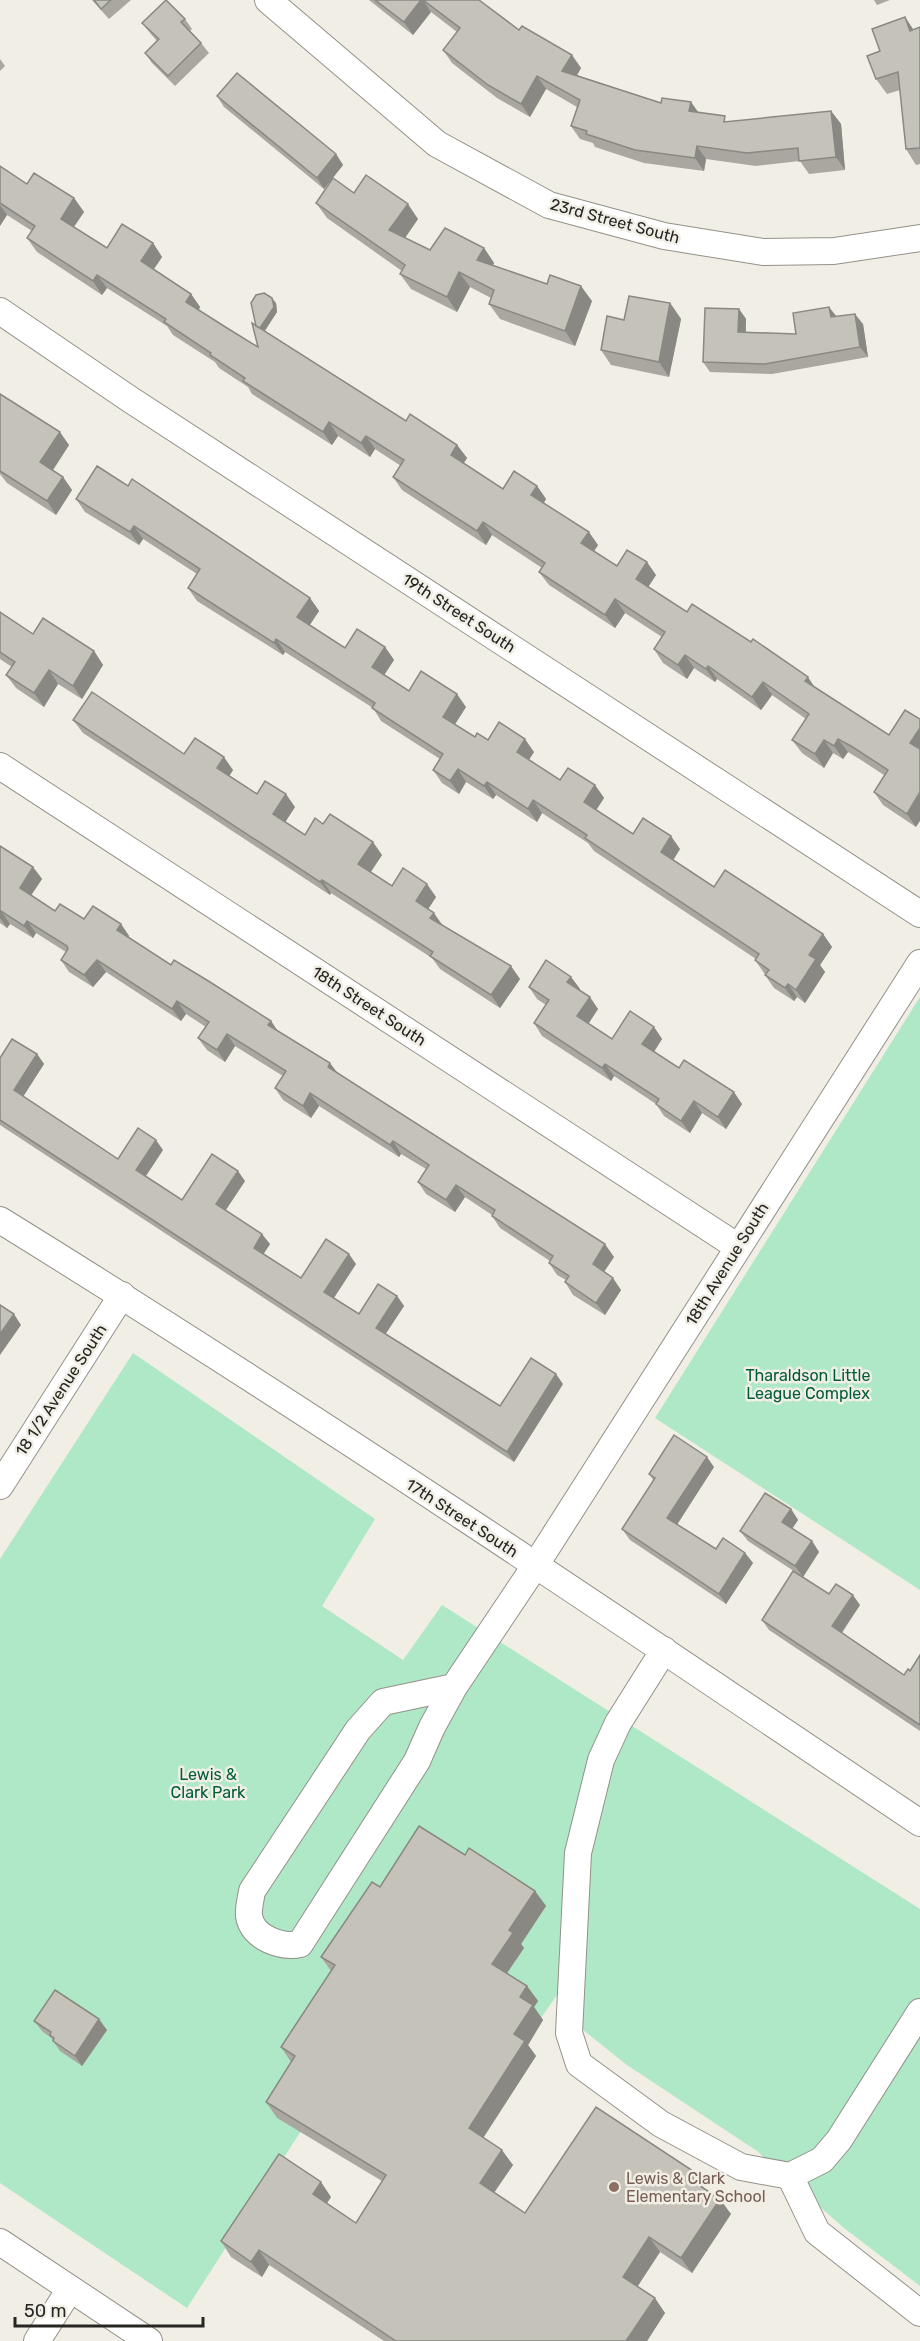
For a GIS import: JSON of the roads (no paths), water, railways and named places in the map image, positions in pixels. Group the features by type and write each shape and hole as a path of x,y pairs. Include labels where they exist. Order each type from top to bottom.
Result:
{"street":[{"name":"23rd Street South","path":"268,0 437,144 549,205 664,236 763,252 834,251 920,238"},
{"name":"19th Street South","path":"0,311 141,406 920,914"},
{"name":"18th Street South","path":"0,766 738,1247"},
{"name":"18th Avenue South","path":"454,1687 383,1702 357,1730 252,1891 249,1917 256,1929 269,1940 288,1947 300,1944 417,1761 454,1687 535,1566 920,963"},
{"name":"17th Street South","path":"0,1220 122,1295 664,1650 920,1823"},
{"name":"18 1/2 Avenue South","path":"0,1486 122,1295"},
{"path":"664,1650 618,1723 601,1760 578,1853 569,2033 579,2064 604,2085 661,2124 741,2167 790,2176 822,2160 839,2140 920,2012"},
{"path":"790,2176 817,2232 920,2313"},
{"path":"0,2242 149,2341"},
{"path":"37,2341 70,2289"}],"place":[{"name":"Lewis & Clark Elementary School","path":"614,2187"}],"park label":[{"name":"Tharaldson Little League Complex","path":"808,1384"},
{"name":"Lewis & Clark Park","path":"208,1783"}]}
